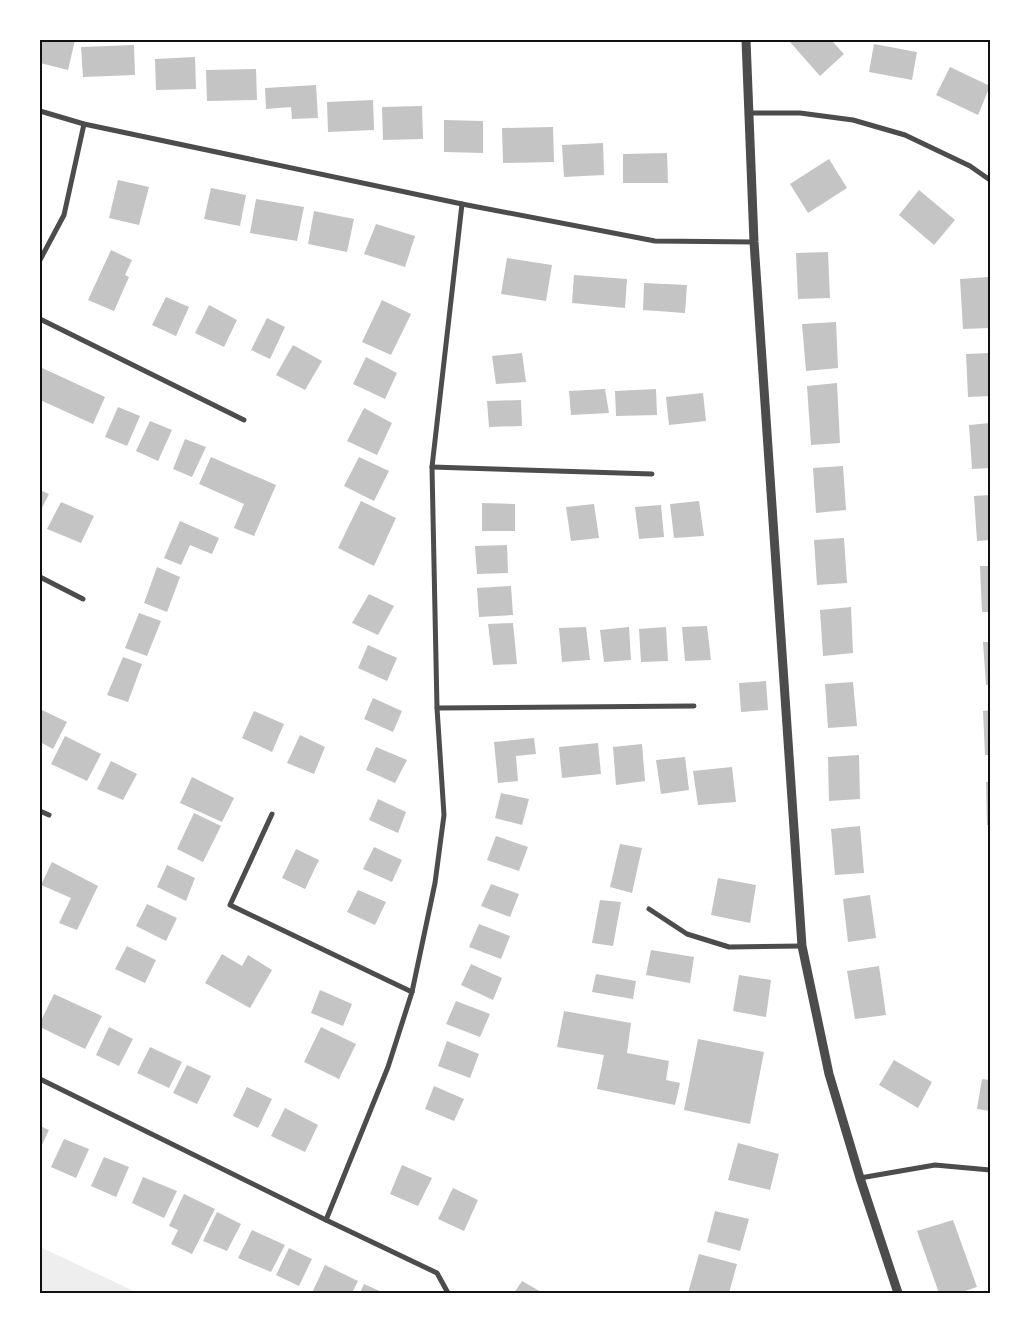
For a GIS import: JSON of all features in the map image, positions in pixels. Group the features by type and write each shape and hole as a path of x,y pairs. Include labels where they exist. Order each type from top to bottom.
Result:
{"street":[{"path":"746,40 754,242 802,946 829,1074 860,1178 898,1293"},
{"path":"40,112 84,124 462,204 655,241 754,242"},
{"path":"748,113 800,113 853,120 905,135 970,166 990,180"},
{"path":"40,260 64,215 84,124"},
{"path":"326,1220 388,1067 412,992 435,883 444,815 437,708 432,467 462,204"},
{"path":"40,319 244,420"},
{"path":"432,467 652,474"},
{"path":"40,578 83,599"},
{"path":"437,708 694,706"},
{"path":"40,811 49,815"},
{"path":"272,814 230,905 412,992"},
{"path":"649,909 686,934 729,947 802,946"},
{"path":"40,1079 437,1273 448,1293"},
{"path":"860,1178 935,1165 990,1170"}],"shaded area":[{"path":"40,1247 138,1293 40,1293"}],"building":[{"path":"40,40 75,40 68,70 40,63"},
{"path":"792,40 831,40 844,54 820,76 790,42"},
{"path":"874,44 917,52 912,80 869,72"},
{"path":"134,45 135,75 83,77 81,47"},
{"path":"195,57 196,89 156,90 155,59"},
{"path":"950,67 990,86 978,115 936,95"},
{"path":"256,69 257,100 207,101 206,70"},
{"path":"316,85 318,118 292,119 291,107 266,109 265,88"},
{"path":"373,100 374,130 328,132 327,102"},
{"path":"422,106 423,139 383,140 382,107"},
{"path":"444,120 483,121 483,153 444,152"},
{"path":"553,127 554,162 503,163 502,128"},
{"path":"603,143 604,175 564,177 562,145"},
{"path":"667,153 668,183 623,183 623,154"},
{"path":"829,159 847,188 808,213 790,184"},
{"path":"118,180 149,187 139,225 109,218"},
{"path":"211,188 246,195 240,226 204,219"},
{"path":"919,190 955,220 934,245 899,215"},
{"path":"256,199 304,207 297,241 250,233"},
{"path":"314,211 354,219 347,252 308,244"},
{"path":"376,224 415,236 405,267 364,254"},
{"path":"111,250 132,260 125,275 129,277 114,311 88,300"},
{"path":"828,252 830,298 798,299 796,253"},
{"path":"507,258 552,265 546,301 501,294"},
{"path":"574,275 627,279 625,308 572,303"},
{"path":"988,277 990,328 963,329 960,279"},
{"path":"644,283 687,285 685,313 643,310"},
{"path":"166,297 189,307 176,336 152,325"},
{"path":"382,300 411,314 391,355 362,342"},
{"path":"209,305 237,320 224,347 195,333"},
{"path":"267,318 285,327 270,359 251,350"},
{"path":"836,322 838,368 806,371 802,324"},
{"path":"293,345 322,361 305,390 276,375"},
{"path":"522,353 526,382 496,384 492,356"},
{"path":"990,353 990,396 968,397 966,354"},
{"path":"366,357 397,373 385,399 353,384"},
{"path":"40,367 105,397 93,424 40,400"},
{"path":"837,383 840,443 811,445 807,386"},
{"path":"605,389 609,413 571,415 569,391"},
{"path":"656,389 657,415 616,416 615,391"},
{"path":"703,393 706,421 669,425 666,397"},
{"path":"521,400 522,426 489,427 487,401"},
{"path":"118,407 140,416 127,446 105,437"},
{"path":"364,408 392,423 377,455 347,441"},
{"path":"150,421 172,430 158,461 136,451"},
{"path":"990,423 990,468 972,469 969,425"},
{"path":"185,439 206,447 192,477 173,469"},
{"path":"211,457 276,485 254,536 234,528 244,504 199,484"},
{"path":"359,457 389,471 374,501 344,486"},
{"path":"843,466 846,510 816,513 813,468"},
{"path":"40,490 49,494 40,512"},
{"path":"990,495 990,540 977,541 974,496"},
{"path":"361,501 396,518 374,566 338,548"},
{"path":"699,501 704,536 674,538 670,504"},
{"path":"61,502 94,516 81,543 47,529"},
{"path":"482,503 515,504 515,531 482,531"},
{"path":"594,504 599,538 571,541 566,507"},
{"path":"661,505 664,537 639,539 635,507"},
{"path":"180,521 219,538 212,554 190,545 181,565 164,558"},
{"path":"844,538 847,583 817,585 814,540"},
{"path":"507,545 508,573 477,574 475,546"},
{"path":"980,566 990,566 990,612 982,612"},
{"path":"157,567 180,577 167,612 144,603"},
{"path":"511,586 513,615 479,617 477,588"},
{"path":"369,594 394,606 378,635 352,623"},
{"path":"851,607 853,653 823,656 820,610"},
{"path":"139,613 161,621 147,656 125,648"},
{"path":"513,623 517,664 493,665 488,624"},
{"path":"707,626 711,660 685,661 682,627"},
{"path":"586,627 590,660 562,662 559,628"},
{"path":"629,627 631,660 604,662 600,630"},
{"path":"666,627 668,661 641,662 639,629"},
{"path":"983,642 990,642 990,685 986,685"},
{"path":"368,645 397,658 387,681 358,668"},
{"path":"123,657 142,664 128,702 107,695"},
{"path":"766,681 768,710 741,712 739,683"},
{"path":"853,682 857,726 828,728 825,684"},
{"path":"373,698 402,711 393,732 364,719"},
{"path":"40,709 67,722 53,749 40,742"},
{"path":"990,710 990,755 985,755 983,711"},
{"path":"254,711 284,724 272,752 242,738"},
{"path":"300,735 325,747 314,774 287,763"},
{"path":"65,736 101,754 87,781 51,764"},
{"path":"534,738 536,754 516,756 518,781 498,783 494,742"},
{"path":"598,743 601,774 562,778 559,747"},
{"path":"642,744 645,781 616,785 613,747"},
{"path":"376,747 407,760 395,783 366,770"},
{"path":"859,755 860,799 829,801 828,757"},
{"path":"685,757 689,790 661,794 656,760"},
{"path":"111,761 137,774 123,800 97,789"},
{"path":"732,767 736,802 698,805 693,771"},
{"path":"192,777 234,798 222,822 180,803"},
{"path":"986,782 990,782 990,825 987,825"},
{"path":"501,793 529,799 522,825 495,818"},
{"path":"378,799 406,812 398,833 369,820"},
{"path":"194,813 221,826 203,862 177,849"},
{"path":"860,826 864,873 835,875 831,829"},
{"path":"496,836 528,847 519,871 487,860"},
{"path":"620,844 642,848 632,893 610,887"},
{"path":"374,847 402,860 392,882 363,869"},
{"path":"296,849 319,860 305,889 282,878"},
{"path":"52,862 98,886 77,930 59,923 71,898 41,885"},
{"path":"167,865 195,878 186,901 157,887"},
{"path":"718,878 756,885 750,923 711,915"},
{"path":"491,884 519,894 510,917 481,906"},
{"path":"358,890 386,902 375,925 347,912"},
{"path":"870,895 876,938 848,942 843,899"},
{"path":"600,900 621,902 613,946 592,943"},
{"path":"147,904 177,918 166,941 136,926"},
{"path":"479,924 510,936 501,959 469,947"},
{"path":"127,946 156,960 145,983 115,969"},
{"path":"651,950 694,957 690,983 646,975"},
{"path":"222,954 242,966 248,955 272,970 250,1008 205,983"},
{"path":"471,964 502,978 493,1000 461,985"},
{"path":"879,966 886,1015 855,1019 847,971"},
{"path":"596,974 636,981 633,999 592,992"},
{"path":"739,975 771,980 766,1017 733,1011"},
{"path":"320,990 352,1004 343,1026 311,1013"},
{"path":"54,994 102,1016 85,1049 40,1027 40,1023"},
{"path":"456,1001 490,1014 480,1037 446,1024"},
{"path":"564,1011 631,1023 627,1053 669,1061 666,1080 680,1083 675,1105 597,1089 604,1055 557,1047"},
{"path":"109,1027 133,1039 119,1066 96,1055"},
{"path":"321,1027 356,1044 339,1079 304,1062"},
{"path":"698,1039 764,1052 750,1124 684,1110"},
{"path":"447,1041 479,1054 470,1078 438,1066"},
{"path":"150,1047 182,1062 169,1088 137,1073"},
{"path":"894,1060 932,1082 918,1108 879,1085"},
{"path":"187,1065 211,1076 197,1104 173,1093"},
{"path":"982,1079 990,1080 990,1111 977,1109"},
{"path":"434,1086 464,1099 454,1121 425,1109"},
{"path":"247,1087 272,1099 258,1128 233,1116"},
{"path":"285,1108 318,1125 305,1152 271,1136"},
{"path":"40,1126 49,1130 40,1149"},
{"path":"64,1139 89,1149 76,1178 51,1167"},
{"path":"738,1143 779,1154 770,1190 728,1180"},
{"path":"104,1157 129,1167 116,1197 91,1186"},
{"path":"402,1165 432,1178 418,1206 390,1194"},
{"path":"143,1177 177,1191 164,1218 132,1203"},
{"path":"453,1188 478,1200 464,1231 438,1219"},
{"path":"184,1194 215,1209 192,1254 171,1244 178,1230 169,1226"},
{"path":"715,1211 749,1219 740,1251 707,1242"},
{"path":"217,1212 241,1224 227,1251 203,1241"},
{"path":"953,1220 977,1287 959,1293 939,1293 917,1231"},
{"path":"252,1230 285,1245 271,1272 238,1258"},
{"path":"289,1248 312,1259 299,1286 276,1275"},
{"path":"699,1254 737,1264 729,1293 688,1293"},
{"path":"325,1265 358,1281 352,1293 312,1293"},
{"path":"522,1281 543,1293 514,1293"},
{"path":"364,1284 384,1293 360,1293"}]}
